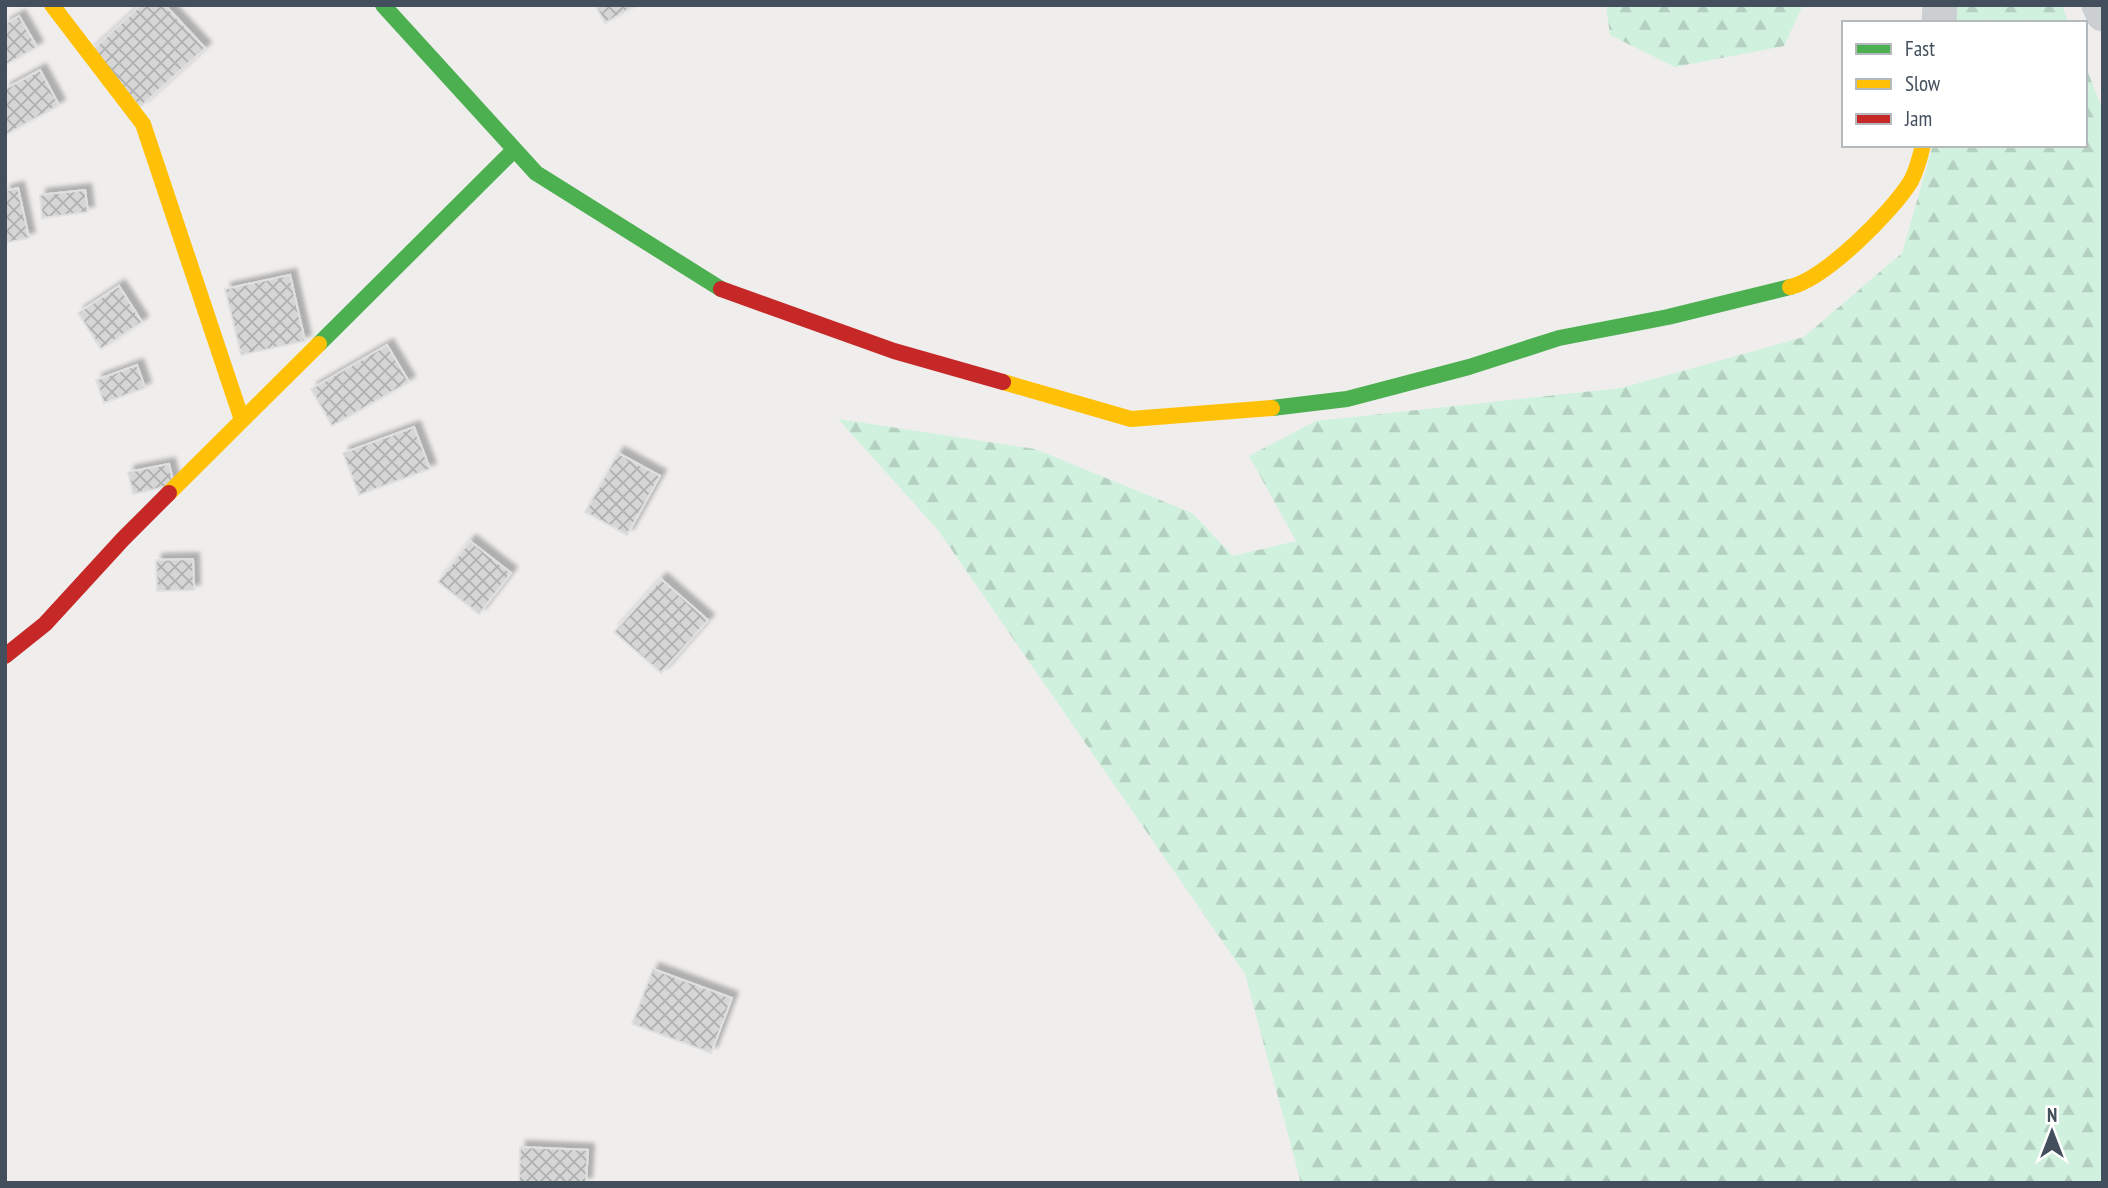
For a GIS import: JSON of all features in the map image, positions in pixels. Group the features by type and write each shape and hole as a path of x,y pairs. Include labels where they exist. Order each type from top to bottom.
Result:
{"street":[{"path":"52,5 143,124 242,420"},
{"path":"383,5 536,173 720,289 894,351 1131,419 1249,411 1347,399 1469,367 1559,338 1668,317 1799,285 1825,270 1872,228 1911,181 1923,147"},
{"path":"2099,5 2103,13"},
{"path":"5,656 45,624 122,540 514,150"}],"green space":[{"path":"1606,5 1803,5 1784,46 1675,67 1610,35"},
{"path":"1958,5 2062,5 2068,21 1956,21"},
{"path":"2087,70 2103,110 2103,1183 1301,1183 1245,974 938,530 838,419 1035,449 1192,513 1233,556 1296,541 1249,456 1316,421 1621,388 1804,337 1902,253 1932,147 2087,147"}],"building":[{"path":"141,5 165,5 205,48 140,107 90,52"},
{"path":"595,5 636,5 605,23"},
{"path":"19,16 37,47 5,65 5,24"},
{"path":"40,70 59,105 5,135 5,89"},
{"path":"18,188 29,238 5,243 5,191"},
{"path":"85,190 88,212 42,218 40,195"},
{"path":"290,275 305,341 241,355 225,289"},
{"path":"119,286 142,322 101,349 78,313"},
{"path":"387,345 409,382 332,426 311,389"},
{"path":"137,365 145,388 104,403 96,380"},
{"path":"414,427 430,469 359,495 343,453"},
{"path":"618,453 660,476 627,535 585,512"},
{"path":"169,464 174,485 133,494 128,472"},
{"path":"470,541 511,573 479,614 438,582"},
{"path":"193,559 194,590 157,591 156,560"},
{"path":"661,579 708,620 661,673 614,632"},
{"path":"653,969 732,998 711,1053 632,1024"},
{"path":"520,1147 588,1150 586,1183 519,1183"}],"traffic: fast":[{"path":"383,5 536,173 721,289"},
{"path":"319,344 514,150"},
{"path":"1272,408 1347,399 1469,367 1559,338 1668,317 1790,287"}],"traffic: slow":[{"path":"52,5 143,124 242,420"},
{"path":"1790,287 1839,258 1874,226 1911,181 1922,147"},
{"path":"169,493 319,344"},
{"path":"1003,382 1131,419 1272,408"}],"traffic: jam":[{"path":"721,289 894,351 1003,382"},
{"path":"5,656 45,624 169,493"}]}
